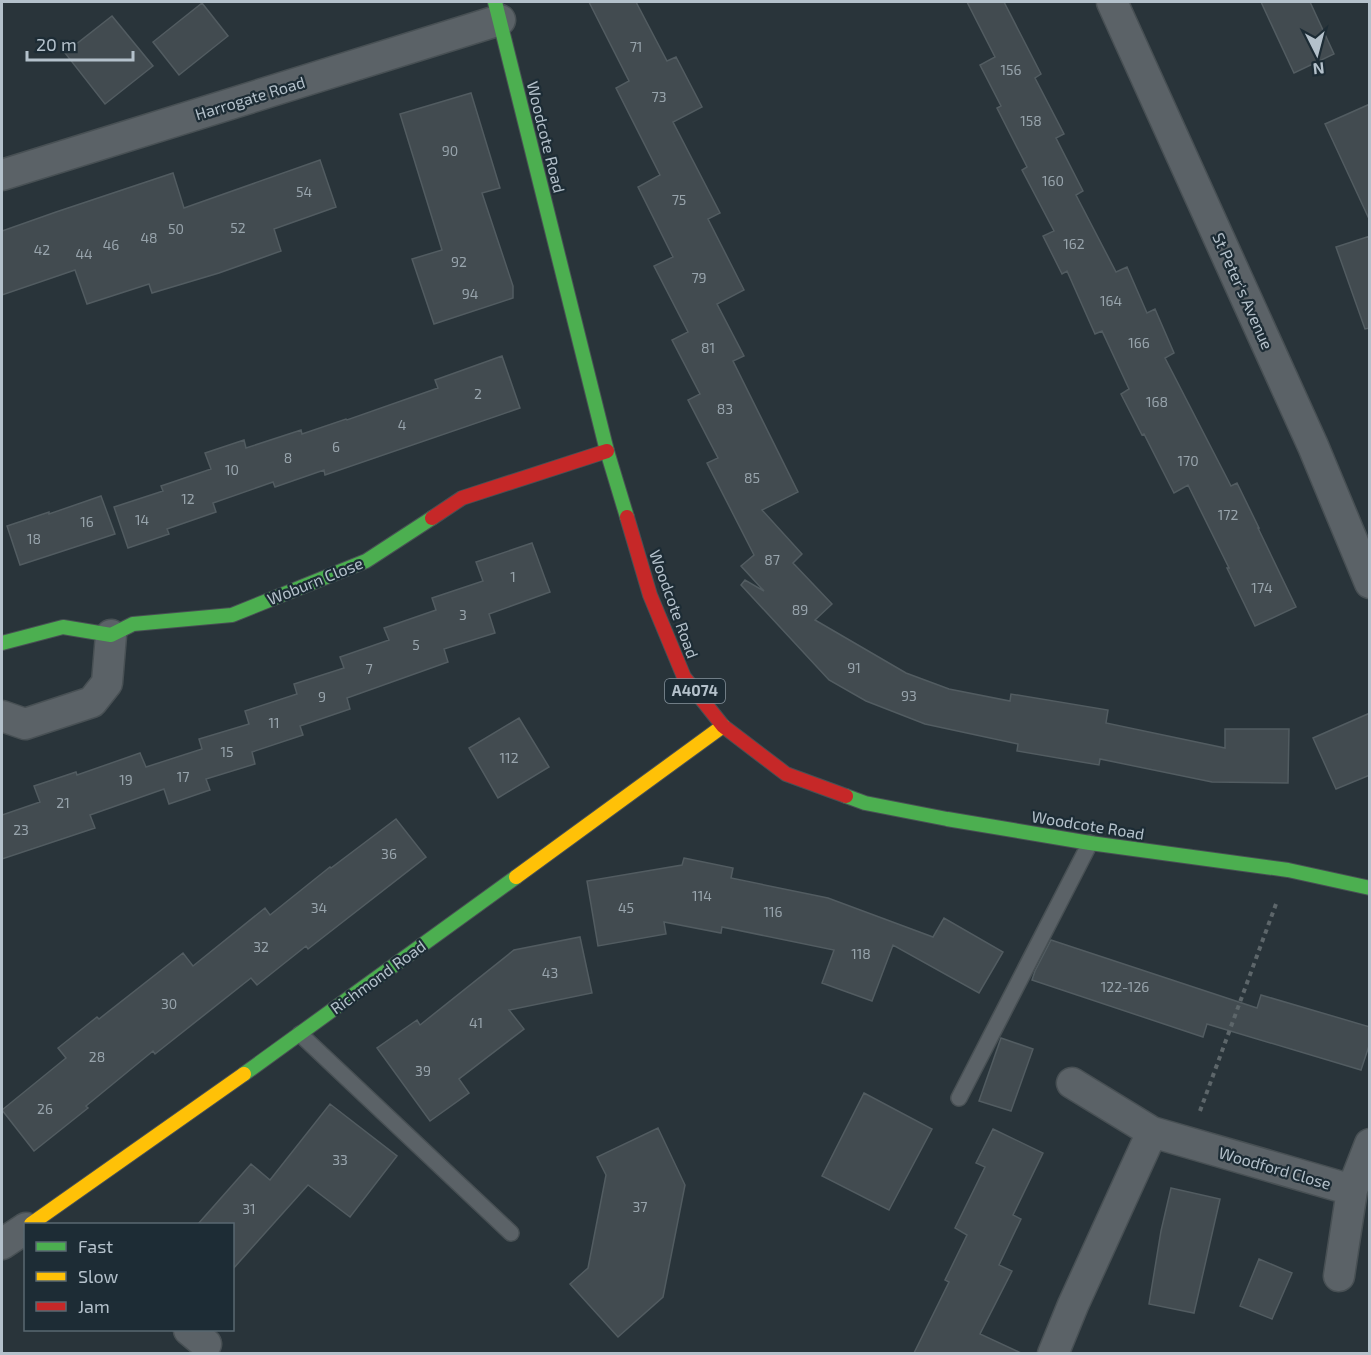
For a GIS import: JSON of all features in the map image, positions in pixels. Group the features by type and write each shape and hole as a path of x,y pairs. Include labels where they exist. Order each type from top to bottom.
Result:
{"street":[{"name":"St Peter's Avenue","path":"1112,2 1313,446 1370,583"},
{"name":"Harrogate Road","path":"2,175 497,11"},
{"name":"Woodcote Road","path":"497,11 608,450 650,595 684,677 723,726 786,774 865,803 1090,843 1288,870 1370,888"},
{"name":"Woburn Close","path":"111,635 133,624 232,615 366,561 462,498 608,450"},
{"path":"2,643 63,627 111,635 107,683 92,702 25,724 2,716"},
{"name":"Richmond Road","path":"41,1223 723,726"},
{"name":"Woodford Close","path":"1072,1083 1152,1132 1352,1190 1370,1144"},
{"path":"1053,1353 1152,1132"},
{"path":"1339,1276 1352,1190"},
{"name":"Richmond Road","path":"2,1245 24,1233"}],"lane":[{"path":"960,1098 1090,843"},
{"path":"300,1034 511,1233"}],"path":[{"path":"1188,1143 1288,870"}],"building":[{"path":"589,2 636,2 667,61 676,57 702,107 673,122 720,213 708,219 744,290 717,304 744,356 733,361 798,492 762,510 802,554 793,563 832,604 815,620 906,673 949,689 1010,701 1011,694 1108,710 1106,723 1225,748 1225,729 1289,729 1288,783 1212,782 1100,759 1099,765 1017,751 1018,744 925,724 866,701 829,680 741,585 745,580 764,591 741,566 754,555 707,463 718,458 688,400 700,394 672,340 688,332 654,266 673,257 638,187 660,175 616,88 629,81"},
{"path":"967,2 1004,2 1041,74 1035,78 1064,134 1056,138 1083,191 1076,195 1116,272 1127,267 1147,313 1155,309 1174,353 1165,358 1231,486 1237,483 1296,607 1255,626 1188,485 1174,493 1144,434 1142,435 1121,394 1129,389 1102,331 1095,334 1067,271 1062,274 1043,236 1054,231 1022,170 1027,167 997,108 1001,106 980,65 995,57"},
{"path":"1261,2 1310,2 1334,54 1294,73"},
{"path":"202,3 228,36 179,75 153,42"},
{"path":"112,16 153,66 105,104 65,53"},
{"path":"471,93 500,188 482,193 513,286 513,298 434,324 412,259 442,250 400,114"},
{"path":"1370,104 1370,221 1325,124"},
{"path":"320,160 336,207 274,229 281,251 152,293 149,284 87,304 75,270 2,295 2,231 173,173 184,208"},
{"path":"1370,236 1370,328 1365,329 1336,247"},
{"path":"502,356 520,408 325,475 324,470 275,487 273,482 213,503 216,512 167,529 169,534 128,548 114,507 163,491 161,486 211,469 205,453 244,440 246,448 301,430 302,434 347,420 438,388 435,380"},
{"path":"101,496 115,534 20,565 7,526"},
{"path":"532,543 550,592 489,614 495,633 444,649 448,662 347,698 350,709 300,726 303,735 252,752 255,764 206,779 210,790 169,804 164,789 90,815 95,828 2,859 2,815 40,802 34,786 76,772 77,775 140,753 146,767 202,749 199,739 249,724 245,711 297,694 294,684 344,668 340,657 389,640 384,628 436,610 432,598 483,581 476,562"},
{"path":"1370,713 1370,775 1336,789 1313,738"},
{"path":"519,718 549,767 498,798 469,748"},
{"path":"396,819 426,857 308,949 306,946 257,985 251,978 155,1054 153,1051 86,1106 88,1108 34,1151 2,1110 66,1058 58,1048 183,953 193,966 265,908 270,915 330,867"},
{"path":"684,858 733,868 731,878 828,898 933,937 944,918 1003,952 979,993 893,945 872,1001 822,983 834,950 722,927 721,933 664,922 666,934 598,946 587,881 682,865"},
{"path":"580,937 592,993 509,1010 524,1029 459,1079 469,1093 430,1121 377,1048 417,1020 420,1025 514,950"},
{"path":"1051,940 1257,1008 1261,995 1370,1027 1370,1043 1361,1070 1207,1024 1203,1037 1032,980"},
{"path":"1001,1038 1033,1049 1011,1111 979,1101"},
{"path":"864,1093 932,1129 889,1210 822,1176"},
{"path":"330,1104 397,1156 350,1217 308,1185 234,1268 234,1223 199,1223 251,1164 270,1180"},
{"path":"658,1128 685,1185 663,1297 618,1337 570,1284 588,1268 606,1175 597,1157"},
{"path":"993,1129 1043,1153 1013,1215 1021,1219 999,1265 1012,1271 980,1334 1021,1353 914,1353 949,1282 945,1280 967,1235 955,1228 985,1167 976,1163"},
{"path":"1171,1188 1220,1199 1194,1313 1149,1304 1161,1231"},
{"path":"1259,1259 1292,1273 1272,1319 1240,1306"}],"traffic: fast":[{"path":"495,2 607,451 627,517"},
{"path":"2,643 63,627 111,635 133,624 232,615 366,561 432,518"},
{"path":"846,796 865,803 947,819 1090,843 1288,870 1370,888"},
{"path":"244,1074 516,877"}],"traffic: slow":[{"path":"516,877 723,726"},
{"path":"32,1223 244,1074"}],"traffic: jam":[{"path":"432,518 462,498 607,451"},
{"path":"627,517 650,595 684,677 723,726 786,774 846,796"}]}
